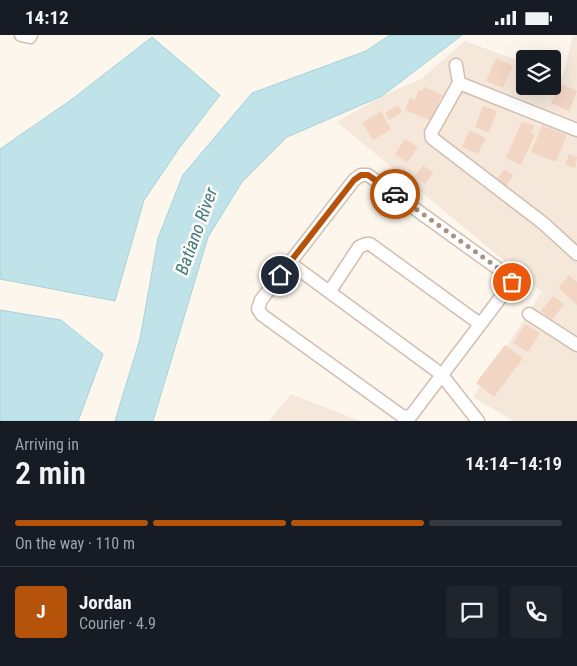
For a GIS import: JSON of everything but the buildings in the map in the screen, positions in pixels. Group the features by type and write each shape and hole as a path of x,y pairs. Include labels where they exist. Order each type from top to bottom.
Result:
{"street":[{"path":"21,35 30,37 32,35"},
{"path":"456,65 460,83 431,133 432,138 543,223 577,254"},
{"path":"460,83 577,130"},
{"path":"361,175 368,175 512,278 510,285 480,324 410,417 406,417 262,315 258,309 261,300 354,180 361,175"},
{"path":"330,291 359,247 366,244 480,324"},
{"path":"290,263 442,374 477,421"},
{"path":"529,314 577,345"}],"shaded area":[{"path":"573,35 577,35 577,421 514,421 473,397 542,292 337,122 382,96 421,79 465,41 516,60 516,95 561,95 561,75 563,76"},
{"path":"291,394 360,421 269,421"}],"water":[{"name":"Batiano River","path":"390,35 462,35 382,96 287,137 242,182 208,237 153,421 115,421 140,339 158,238 183,175 252,93 366,51"},
{"path":"152,37 220,95 180,147 144,200 115,301 0,279 0,149 71,100"},
{"path":"0,310 61,320 103,354 78,421 0,421"}],"way so far":[{"path":"395,194 512,278 512,282"}],"route":[{"path":"280,275 354,180 361,175 368,175 395,194"}]}
